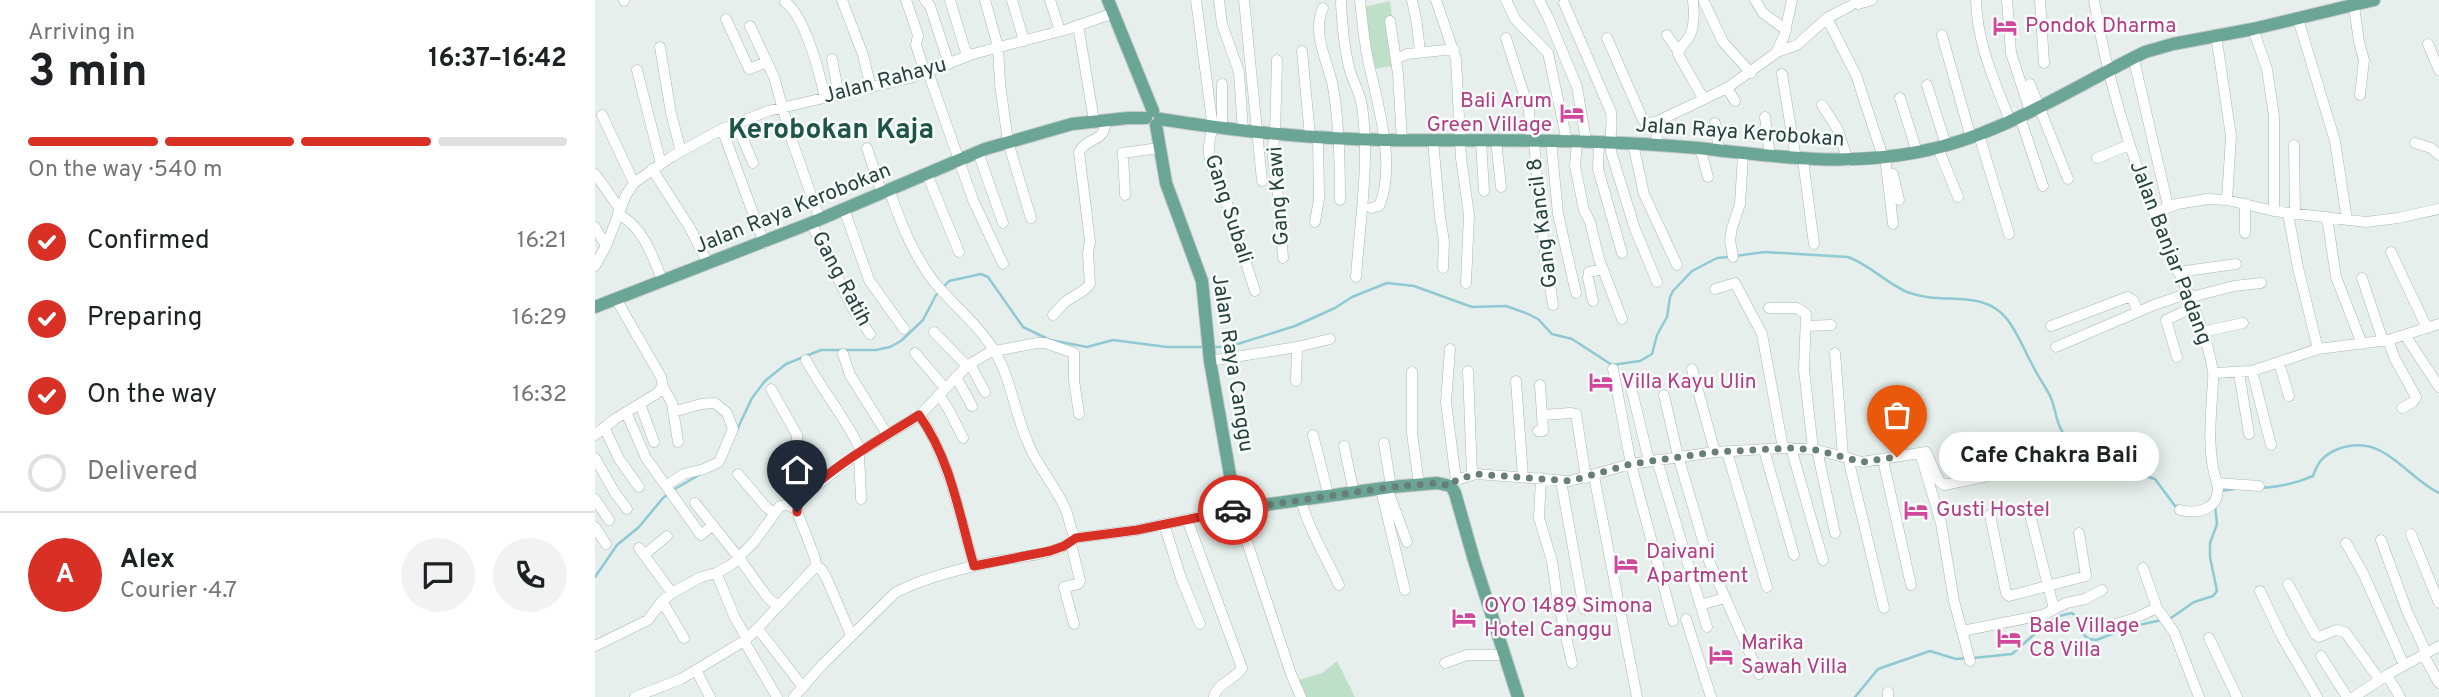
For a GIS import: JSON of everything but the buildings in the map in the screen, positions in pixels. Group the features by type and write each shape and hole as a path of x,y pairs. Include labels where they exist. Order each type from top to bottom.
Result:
{"main road":[{"name":"Jalan Raya Canggu","path":"1108,0 1154,118 1166,183 1202,281 1210,361 1236,509"},
{"name":"Jalan Raya Kerobokan","path":"595,307 764,243 978,152 1072,124 1154,118 1275,135 1433,141 1481,153 1498,152 1533,141 1593,148 1633,147 1656,132 1700,148 1744,155 1847,161 1917,152 1975,136 2025,114 2153,49 2253,29 2374,0"},
{"path":"1236,509 1386,488 1453,483 1518,697"}],"street":[{"path":"842,0 863,55 871,88"},
{"path":"906,0 918,35 916,45 958,161 980,217 1003,264"},
{"path":"925,0 930,5 949,64"},
{"path":"950,0 967,56"},
{"path":"985,0 998,47 1008,142 1031,218"},
{"path":"1012,0 1024,41"},
{"path":"1050,0 1059,31"},
{"path":"1196,0 1217,128"},
{"path":"1219,0 1222,24 1239,72 1262,181"},
{"path":"1244,0 1250,48 1250,132"},
{"path":"1360,0 1365,42 1385,140 1385,192 1369,205"},
{"path":"1412,0 1420,52"},
{"path":"1436,0 1456,60 1460,149 1469,215 1466,283"},
{"path":"1506,0 1515,19 1539,42 1550,58 1635,229 1657,282"},
{"path":"1539,0 1570,67 1581,106 1582,122 1593,148 1622,253"},
{"path":"1678,51 1690,34 1693,0"},
{"path":"1755,0 1763,13 1786,30"},
{"path":"1783,50 1791,0"},
{"path":"1607,38 1643,120 1656,132 1693,109 1703,98 1731,93 1751,72 1827,18 1852,3 1872,0"},
{"path":"1976,0 1986,60 2068,179"},
{"path":"2007,0 2011,52 2043,186"},
{"path":"2040,0 2044,63"},
{"name":"Jalan Banjar Padang","path":"2094,0 2108,71 2129,145 2191,299 2214,373 2252,371 2318,349 2386,340 2439,324"},
{"path":"785,2 806,33 825,99"},
{"path":"1341,2 1343,39 1352,77 1360,94 1366,139 1369,205 1356,277"},
{"path":"1704,2 1723,42 1751,72"},
{"path":"1564,3 1611,111 1612,125 1574,166 1602,269 1622,319"},
{"path":"2354,6 2364,60 2360,95"},
{"path":"1323,8 1320,16 1321,41 1332,82 1338,137 1340,200"},
{"name":"Jalan Rahayu","path":"596,261 606,246 634,183 656,166 736,123 782,108 927,73 967,56 1114,13"},
{"path":"1827,18 1867,103 1899,201"},
{"path":"726,19 749,69 767,62"},
{"path":"2298,19 2335,141 2347,220"},
{"path":"1390,21 1402,140"},
{"path":"1053,315 1065,302 1090,284 1089,244 1079,152 1082,146 1104,132 1078,25"},
{"name":"Gang Ratih","path":"750,26 774,77 815,222 853,309 870,334"},
{"path":"2253,29 2267,69 2274,116 2274,211"},
{"path":"1667,35 1703,98"},
{"path":"1942,35 2009,234"},
{"path":"2215,36 2231,136 2227,200"},
{"name":"Gang Kancil 8","path":"1506,38 1529,110 1553,305"},
{"path":"2428,44 2439,70"},
{"path":"660,47 671,113 681,152"},
{"path":"1396,60 1420,52 1454,49"},
{"path":"1301,51 1314,136 1318,201 1315,222"},
{"path":"832,59 839,96"},
{"name":"Gang Kawi","path":"1277,60 1272,163 1280,206 1283,258"},
{"path":"2134,60 2168,206"},
{"path":"637,70 656,166 708,264"},
{"path":"1782,74 1815,244"},
{"path":"1217,128 1221,84"},
{"path":"2025,114 2030,84"},
{"path":"1927,85 1958,197"},
{"path":"1900,98 1917,152"},
{"path":"1822,105 1838,130 1847,161"},
{"path":"602,115 634,183"},
{"path":"1766,117 1770,157"},
{"path":"736,123 753,163"},
{"path":"1714,123 1719,151"},
{"name":"Gang Subali","path":"1217,128 1207,145 1210,161 1223,191 1255,291"},
{"path":"722,130 764,243"},
{"path":"1433,141 1444,241 1443,268"},
{"path":"2415,143 2431,148 2439,155"},
{"path":"1552,145 1557,214 1576,293"},
{"path":"2097,158 2129,145"},
{"path":"2294,145 2291,213 2298,268 2318,349"},
{"path":"1633,147 1635,162 1651,211 1677,265"},
{"path":"867,148 886,193 926,270 974,323 993,350 1027,441 1066,509 1080,581 1078,584 1064,587 1074,624"},
{"path":"1125,195 1123,153 1159,148"},
{"path":"1700,148 1707,177"},
{"path":"978,152 1003,223"},
{"path":"1498,152 1501,187"},
{"path":"1481,153 1484,191"},
{"path":"1733,257 1730,240 1740,204 1744,155"},
{"path":"1886,157 1893,224"},
{"path":"595,174 619,212 652,252 662,281"},
{"path":"927,174 959,252"},
{"path":"2154,212 2207,199 2347,220 2377,221 2439,209"},
{"path":"2245,205 2245,233"},
{"path":"844,209 869,280 904,329"},
{"path":"2327,217 2336,277 2362,344"},
{"path":"595,227 606,246"},
{"path":"2391,252 2427,328"},
{"path":"2178,272 2236,264"},
{"path":"1593,301 1589,272 1602,269"},
{"path":"2362,278 2386,340 2416,397 2402,408"},
{"path":"1716,289 1735,283 1762,334 1787,448 1823,560"},
{"path":"2056,347 2138,312 2234,286 2261,283"},
{"path":"2051,326 2128,297 2133,300 2138,312"},
{"path":"616,299 661,377 672,403 678,442"},
{"path":"2177,357 2167,320 2191,299"},
{"path":"1769,307 1801,309 1806,314 1804,370 1815,449 1835,533"},
{"path":"2202,332 2243,323"},
{"path":"1805,326 1831,325"},
{"path":"934,332 968,365 985,392"},
{"path":"2405,335 2439,387"},
{"path":"1210,361 1330,339"},
{"path":"635,697 652,694 696,670 758,629 815,566 815,558 796,509 801,498 860,452 919,415 968,365 993,350 1037,343 1074,353 1074,380 1079,414"},
{"path":"1296,381 1297,347"},
{"path":"1450,349 1447,402 1453,483 1472,474 1560,481 1590,477 1631,464 1678,456 1787,448 1815,449 1862,462 1926,452 1939,481 1944,485 2073,459"},
{"path":"915,353 942,391 963,438"},
{"path":"1835,353 1845,457 1884,608"},
{"path":"843,354 850,375 887,434"},
{"path":"806,360 832,404 849,426 860,452 861,499"},
{"path":"2279,363 2289,396"},
{"path":"1613,369 1631,464 1672,621"},
{"path":"1692,369 1714,452"},
{"path":"1468,371 1472,474"},
{"path":"2252,371 2271,445"},
{"path":"1412,372 1412,433 1419,485"},
{"path":"2180,510 2197,512 2210,507 2218,491 2211,453 2214,373"},
{"path":"2239,373 2249,434"},
{"path":"955,377 972,406"},
{"path":"1516,381 1523,477"},
{"path":"1538,431 1543,431 1540,385"},
{"path":"595,435 663,387"},
{"path":"1631,387 1707,627"},
{"path":"771,389 797,435 796,443 811,489"},
{"path":"1664,395 1678,456 1709,561 1759,674"},
{"path":"670,490 684,474 719,462 733,429 727,413 715,403 673,412"},
{"path":"640,404 654,442"},
{"path":"626,412 646,458 701,536 713,525"},
{"path":"1542,415 1576,414 1637,697"},
{"path":"919,415 941,453 951,478 974,566"},
{"path":"604,427 619,459 639,487"},
{"path":"1313,435 1329,497"},
{"path":"1384,443 1386,488 1405,590"},
{"path":"1344,446 1354,493"},
{"path":"1765,450 1794,555"},
{"path":"1727,452 1767,587"},
{"path":"1920,453 1941,523 1954,601 1970,661"},
{"path":"595,458 627,509"},
{"path":"1882,460 1911,585"},
{"path":"738,474 774,513"},
{"path":"1541,478 1539,518 1552,561 1572,663"},
{"path":"1560,481 1584,609"},
{"path":"2218,491 2259,486"},
{"path":"1386,488 1407,542"},
{"path":"595,499 609,520"},
{"path":"1301,500 1308,526 1316,536 1339,586"},
{"path":"695,503 768,598 778,606"},
{"path":"595,646 647,620 672,593 706,574 726,569 739,558 783,504 796,509"},
{"path":"2028,507 2054,609"},
{"path":"794,697 851,635 895,593 907,587 974,566 1050,551 1073,540 1236,509 1301,697"},
{"path":"1990,515 2006,593 2013,596 2086,576 2079,533"},
{"path":"1187,519 1242,668 1217,689 1213,697"},
{"path":"1164,524 1181,578 1200,624"},
{"path":"595,527 606,544"},
{"path":"2411,534 2439,603"},
{"path":"667,536 642,552 672,593"},
{"path":"2381,540 2424,653 2439,683"},
{"path":"2346,543 2363,573 2404,665"},
{"path":"815,566 821,569 826,577 851,635"},
{"path":"2143,568 2157,608 2174,632 2199,697"},
{"path":"718,577 745,640 777,697"},
{"path":"2288,584 2315,634 2319,637 2336,630 2345,632 2400,697"},
{"path":"1962,631 2043,615 2102,590"},
{"path":"2260,590 2282,637 2317,697"},
{"path":"1700,605 1725,598"},
{"path":"662,601 684,638"},
{"path":"2101,628 2133,619 2157,608"},
{"path":"1686,619 1711,697"},
{"path":"758,629 803,687"},
{"path":"2209,638 2237,697"},
{"path":"2361,695 2383,677 2439,646"},
{"path":"1445,663 1467,655 1504,655"},
{"path":"2321,656 2347,697"},
{"path":"696,670 710,697"}],"green space":[{"path":"1390,1 1399,65 1373,69 1364,7"},
{"path":"1337,661 1355,697 1304,697 1299,680 1322,673"}],"waterway":[{"path":"1735,256 1765,252 1848,257 1907,292 1934,298 1974,301 1997,310 2014,330 2049,394 2063,433 2102,462 2155,479 2175,506 2180,506"},
{"path":"1215,347 1228,347 1295,326 1352,297 1387,283 1414,286 1472,307 1506,306 1538,319 1552,334 1572,339 1612,365 1640,361 1652,354 1657,335 1667,317 1673,291 1692,271 1717,258 1728,257"},
{"path":"736,432 752,398 765,381 786,364 821,350 876,350 890,347 901,341 923,320 936,295 949,281 981,274 988,277 1023,327 1050,340 1087,347 1113,340 1167,347 1204,347"},
{"path":"2262,488 2301,481 2313,476 2325,456 2354,445 2381,451 2439,493"},
{"path":"595,577 617,545 639,527 663,498 699,475"},
{"path":"2220,491 2234,489"},
{"path":"1973,658 2012,654 2047,623 2059,616 2072,613 2077,617 2084,635 2096,640 2134,626 2171,618 2194,602 2213,596 2217,591 2210,543 2217,524 2215,505"},
{"path":"1855,697 1878,669 1930,651 1956,659 1967,658"}],"way so far":[{"path":"1233,510 1391,487 1437,483 1451,486 1456,480 1472,474 1570,481 1631,464 1714,452 1791,448 1817,450 1862,462 1897,457"}],"place":[{"name":"Pondok Dharma","path":"2005,26"},
{"name":"Bali Arum Green Village","path":"1572,113"},
{"name":"Villa Kayu Ulin","path":"1601,382"},
{"name":"Cafe Chakra Bali","path":"1897,457"},
{"name":"Gusti Hostel","path":"1916,510"},
{"name":"Daivani Apartment","path":"1626,564"},
{"name":"OYO 1489 Simona Hotel Canggu","path":"1464,618"},
{"name":"Bale Village C8 Villa","path":"2009,638"},
{"name":"Marika Sawah Villa","path":"1721,655"}],"district":[{"name":"Kerobokan Kaja","path":"831,131"}],"route":[{"path":"797,512 797,505 807,492 877,440 919,415 941,453 951,478 974,566 1050,551 1076,538 1137,530 1233,510"}]}
